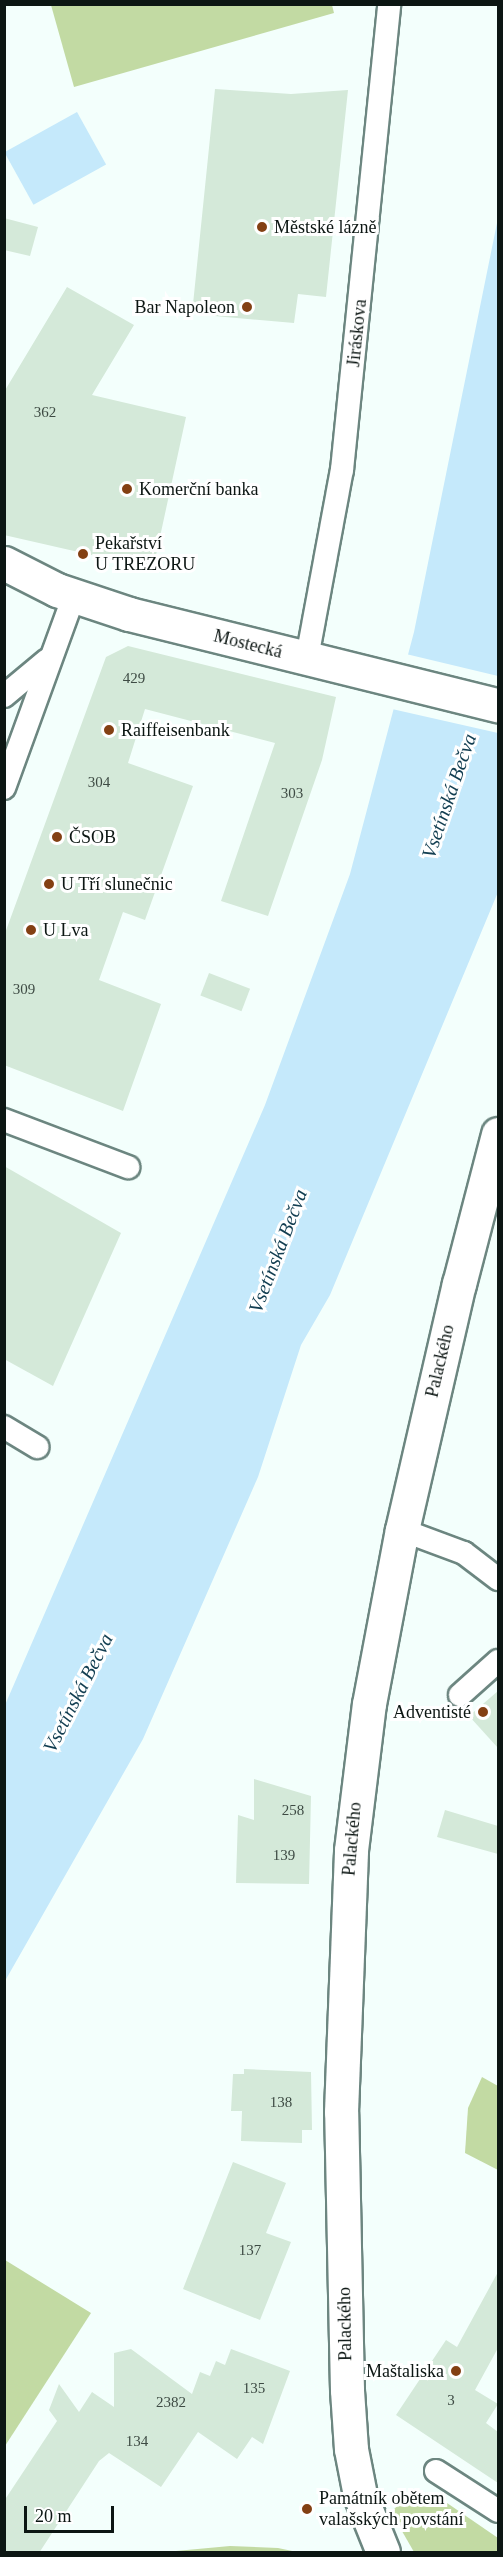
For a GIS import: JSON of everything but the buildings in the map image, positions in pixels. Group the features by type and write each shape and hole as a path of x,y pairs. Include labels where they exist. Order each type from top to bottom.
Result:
{"street":[{"name":"Jiráskova","path":"308,658 342,470 389,4"},
{"name":"Mostecká","path":"4,563 74,596 369,674 498,705"},
{"path":"4,788 48,659 74,596"},
{"path":"4,696 48,659"},
{"path":"4,1120 128,1167"},
{"name":"Palackého","path":"383,2553 360,2495 349,2422 342,2015 346,1907 358,1781 402,1530 459,1284 498,1134"},
{"path":"4,1427 37,1448"},
{"path":"402,1530 437,1541 494,1566"},
{"path":"460,1695 498,1662"},
{"path":"436,2471 496,2505"}],"green space":[{"path":"51,5 332,5 334,13 74,87"},
{"path":"482,2077 498,2086 498,2170 465,2153 468,2108"},
{"path":"5,2260 91,2313 5,2446"},
{"path":"431,2492 498,2538 498,2552 414,2552 391,2512 411,2493"},
{"path":"230,2546 278,2548 297,2552 165,2552"}],"water":[{"path":"77,112 106,164 33,205 4,152"},
{"name":"Vsetínská Bečva","path":"498,218 498,892 330,1295 301,1345 258,1477 143,1739 5,1981 5,1705 265,1105 350,874 414,632"}],"pier":[{"path":"406,654 498,676 498,733 392,709"}],"place":[{"name":"Městské lázně","path":"262,227"},
{"name":"Bar Napoleon","path":"247,307"},
{"name":"Komerční banka","path":"127,489"},
{"name":"Pekařství U TREZORU","path":"83,554"},
{"name":"Raiffeisenbank","path":"109,730"},
{"name":"ČSOB","path":"57,837"},
{"name":"U Tří slunečnic","path":"49,884"},
{"name":"U Lva","path":"31,930"},
{"name":"Adventisté","path":"483,1712"},
{"name":"Maštaliska","path":"456,2371"},
{"name":"Památník obětem valašských povstání","path":"307,2509"}]}
